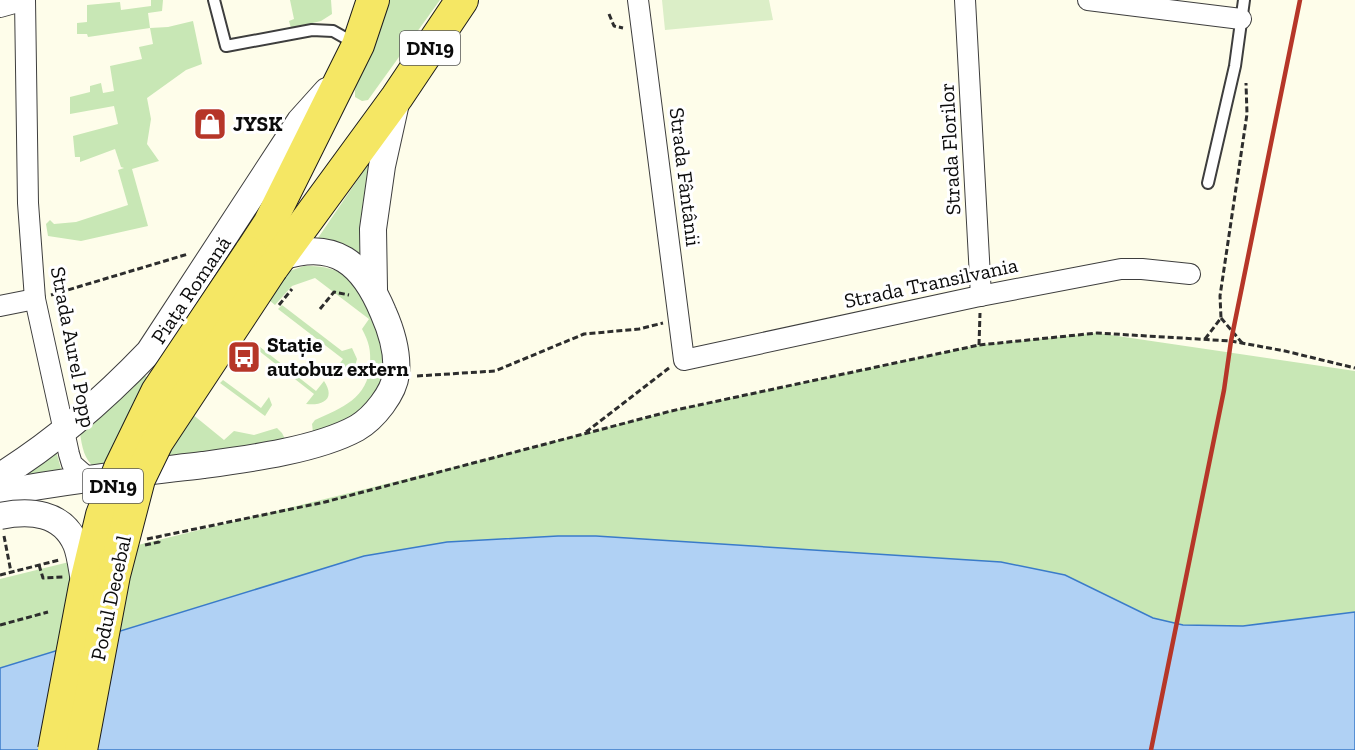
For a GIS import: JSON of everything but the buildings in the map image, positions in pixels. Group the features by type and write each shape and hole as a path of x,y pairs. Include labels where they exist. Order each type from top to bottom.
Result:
{"main road":[{"name":"Piața Romană","path":"268,259 269,224 352,58 373,0"},
{"name":"DN19","path":"268,259 397,97 462,0"},
{"name":"Podul Decebal","path":"54,750 74,581 120,468 157,392 268,259"},
{"name":"Podul Decebal","path":"81,750 114,575 139,478 157,442 268,259"}],"street":[{"path":"0,7 25,0"},
{"name":"Strada Aurel Popp","path":"25,0 28,203 64,430 72,464 89,479"},
{"name":"Strada Fântânii","path":"638,0 679,319 681,361"},
{"name":"Strada Florilor","path":"965,0 981,296"},
{"path":"1088,0 1242,10"},
{"name":"Piața Romană","path":"0,476 33,456 118,384 149,352 300,121 352,58"},
{"path":"363,292 382,166 397,97"},
{"path":"0,493 46,484 249,459 334,437 358,427 375,412 392,387 396,375 388,324 363,292 354,265 331,253 310,250 268,259"},
{"name":"Strada Transilvania","path":"681,361 981,296 1121,269 1190,274"},
{"path":"0,306 42,297"},
{"name":"Podul Decebal","path":"1,523 33,512 56,519 76,544 74,581"}],"lane":[{"path":"214,0 226,46 312,30 333,31 352,58"},
{"path":"1208,183 1236,60 1242,10"}],"path":[{"path":"1236,60 1246,65 1247,114 1220,296 1221,318 1243,344"},
{"path":"42,297 195,252"},
{"path":"321,309 334,292 363,292"},
{"path":"979,345 981,296"},
{"path":"1205,340 1221,318"},
{"path":"396,375 495,370 584,334 639,329 679,319"},
{"path":"147,539 325,502 671,411 979,345 1097,333 1243,344 1355,368"},
{"path":"585,433 681,361"},
{"path":"1,523 11,572"},
{"path":"0,575 61,560"},
{"path":"39,565 43,578 74,581"},
{"path":"0,626 48,612"}],"green space":[{"path":"151,0 163,0 162,11 148,13 150,28 88,37 87,34 77,34 77,23 87,22 87,5 120,2 121,10 151,6"},
{"path":"290,0 331,0 332,14 321,21 291,28 289,21 294,19"},
{"path":"381,0 440,0 368,100 362,101 355,97 355,90"},
{"path":"662,0 769,0 773,20 665,30"},
{"path":"193,21 202,64 186,70 147,98 151,119 147,144 159,161 132,169 148,226 81,241 48,236 46,224 50,220 54,224 76,222 128,205 118,170 124,168 121,167 115,149 80,162 80,157 75,157 73,136 118,124 114,106 70,114 70,97 90,92 90,86 101,83 103,93 114,91 110,66 142,59 139,47 153,44 150,28 168,27"},
{"path":"371,160 365,256 343,244 318,238"},
{"path":"304,266 335,270 353,283 362,295 377,326 382,343 386,375 377,398 361,416 313,432 312,424 315,420 344,406 359,394 364,386 368,376 370,355 368,342 362,329 369,319 315,278 292,286 275,305 269,300 287,272"},
{"path":"282,305 342,351 352,348 357,359 354,370 347,374 338,371 336,369 343,359 278,309"},
{"path":"1097,333 1355,371 1355,750 0,750 0,579 471,463 671,411 979,345"},
{"path":"251,340 316,391 324,381 329,392 326,400 318,404 306,404 314,394 249,343"},
{"path":"143,374 224,440 234,431 254,435 277,428 286,441 95,468 86,457 80,433"},
{"path":"223,380 261,408 269,397 272,405 265,416 220,383"},
{"path":"55,447 61,469 67,477 6,486"}],"water":[{"path":"596,536 1001,562 1065,575 1153,618 1183,625 1243,626 1355,612 1355,750 0,750 0,668 364,556 447,542"}],"railway":[{"path":"1151,750 1300,0"}],"place":[{"name":"JYSK","path":"210,124"},
{"name":"Stație autobuz extern","path":"244,357"}]}
